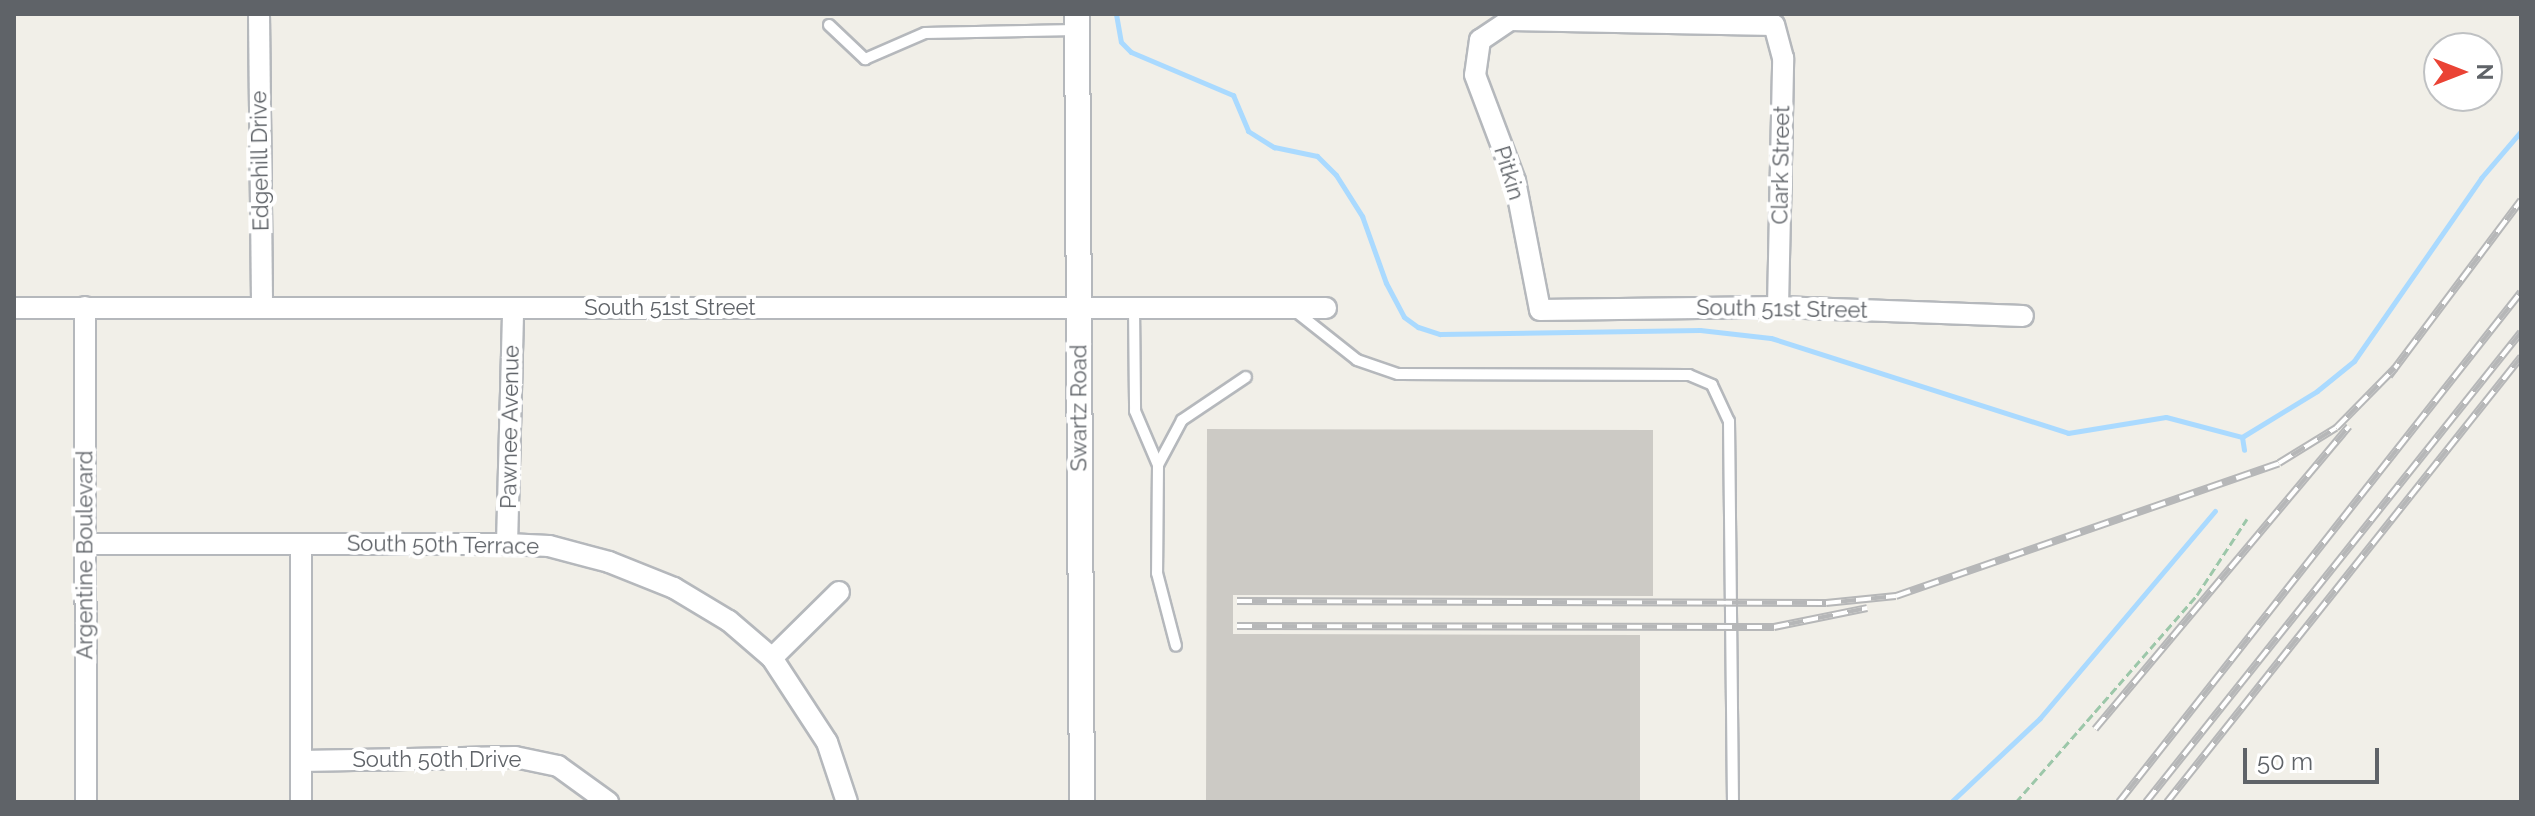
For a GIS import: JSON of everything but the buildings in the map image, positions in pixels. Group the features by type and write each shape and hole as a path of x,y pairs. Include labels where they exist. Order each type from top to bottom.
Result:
{"street":[{"name":"Edgehill Drive","path":"259,14 262,308"},
{"name":"Clark Street","path":"1618,18 1774,25 1783,58 1778,307"},
{"name":"Pitkin","path":"1540,310 1515,181 1475,75 1480,40 1510,20 1618,18"},
{"name":"Swartz Road","path":"1078,22 1082,802"},
{"name":"Argentine Boulevard","path":"85,307 86,802"},
{"name":"South 51st Street","path":"1540,310 1778,307 2023,316"},
{"name":"South 51st Street","path":"14,308 1326,308"},
{"name":"Pawnee Avenue","path":"507,544 513,309"},
{"name":"South 50th Terrace","path":"85,544 549,546 674,588 729,621 772,658 827,742 847,802"},
{"path":"301,544 301,802"},
{"path":"772,658 839,592"},
{"name":"South 50th Drive","path":"301,761 515,757 558,766 608,802"}],"lane":[{"path":"829,25 865,59 925,33 1078,22"},
{"path":"1134,307 1135,411 1158,465 1157,573 1176,646"},
{"path":"1290,307 1357,360 1398,374 1689,375 1712,385 1729,421 1733,802"},
{"path":"1158,465 1182,420 1246,377"}],"path":[{"path":"2016,802 2154,648 2247,519"}],"waterway":[{"path":"1116,14 1121,42 1131,52 1233,95 1248,131 1274,147 1317,156 1336,175 1362,216 1386,283 1404,317 1418,327 1440,334 1700,330 1771,338 2068,433 2166,417 2242,437 2317,391 2354,361 2481,178 2521,131"},
{"path":"2242,437 2244,450"},
{"path":"1951,802 2040,718 2215,511"}],"railway":[{"path":"2389,376 2521,200"},
{"path":"2119,802 2521,292"},
{"path":"2146,802 2521,332"},
{"path":"2167,802 2521,357"},
{"path":"1237,601 1826,603 1896,596 2279,463 2336,428 2395,368"},
{"path":"2095,729 2349,426"},
{"path":"1237,626 1774,627 1867,608"}]}
